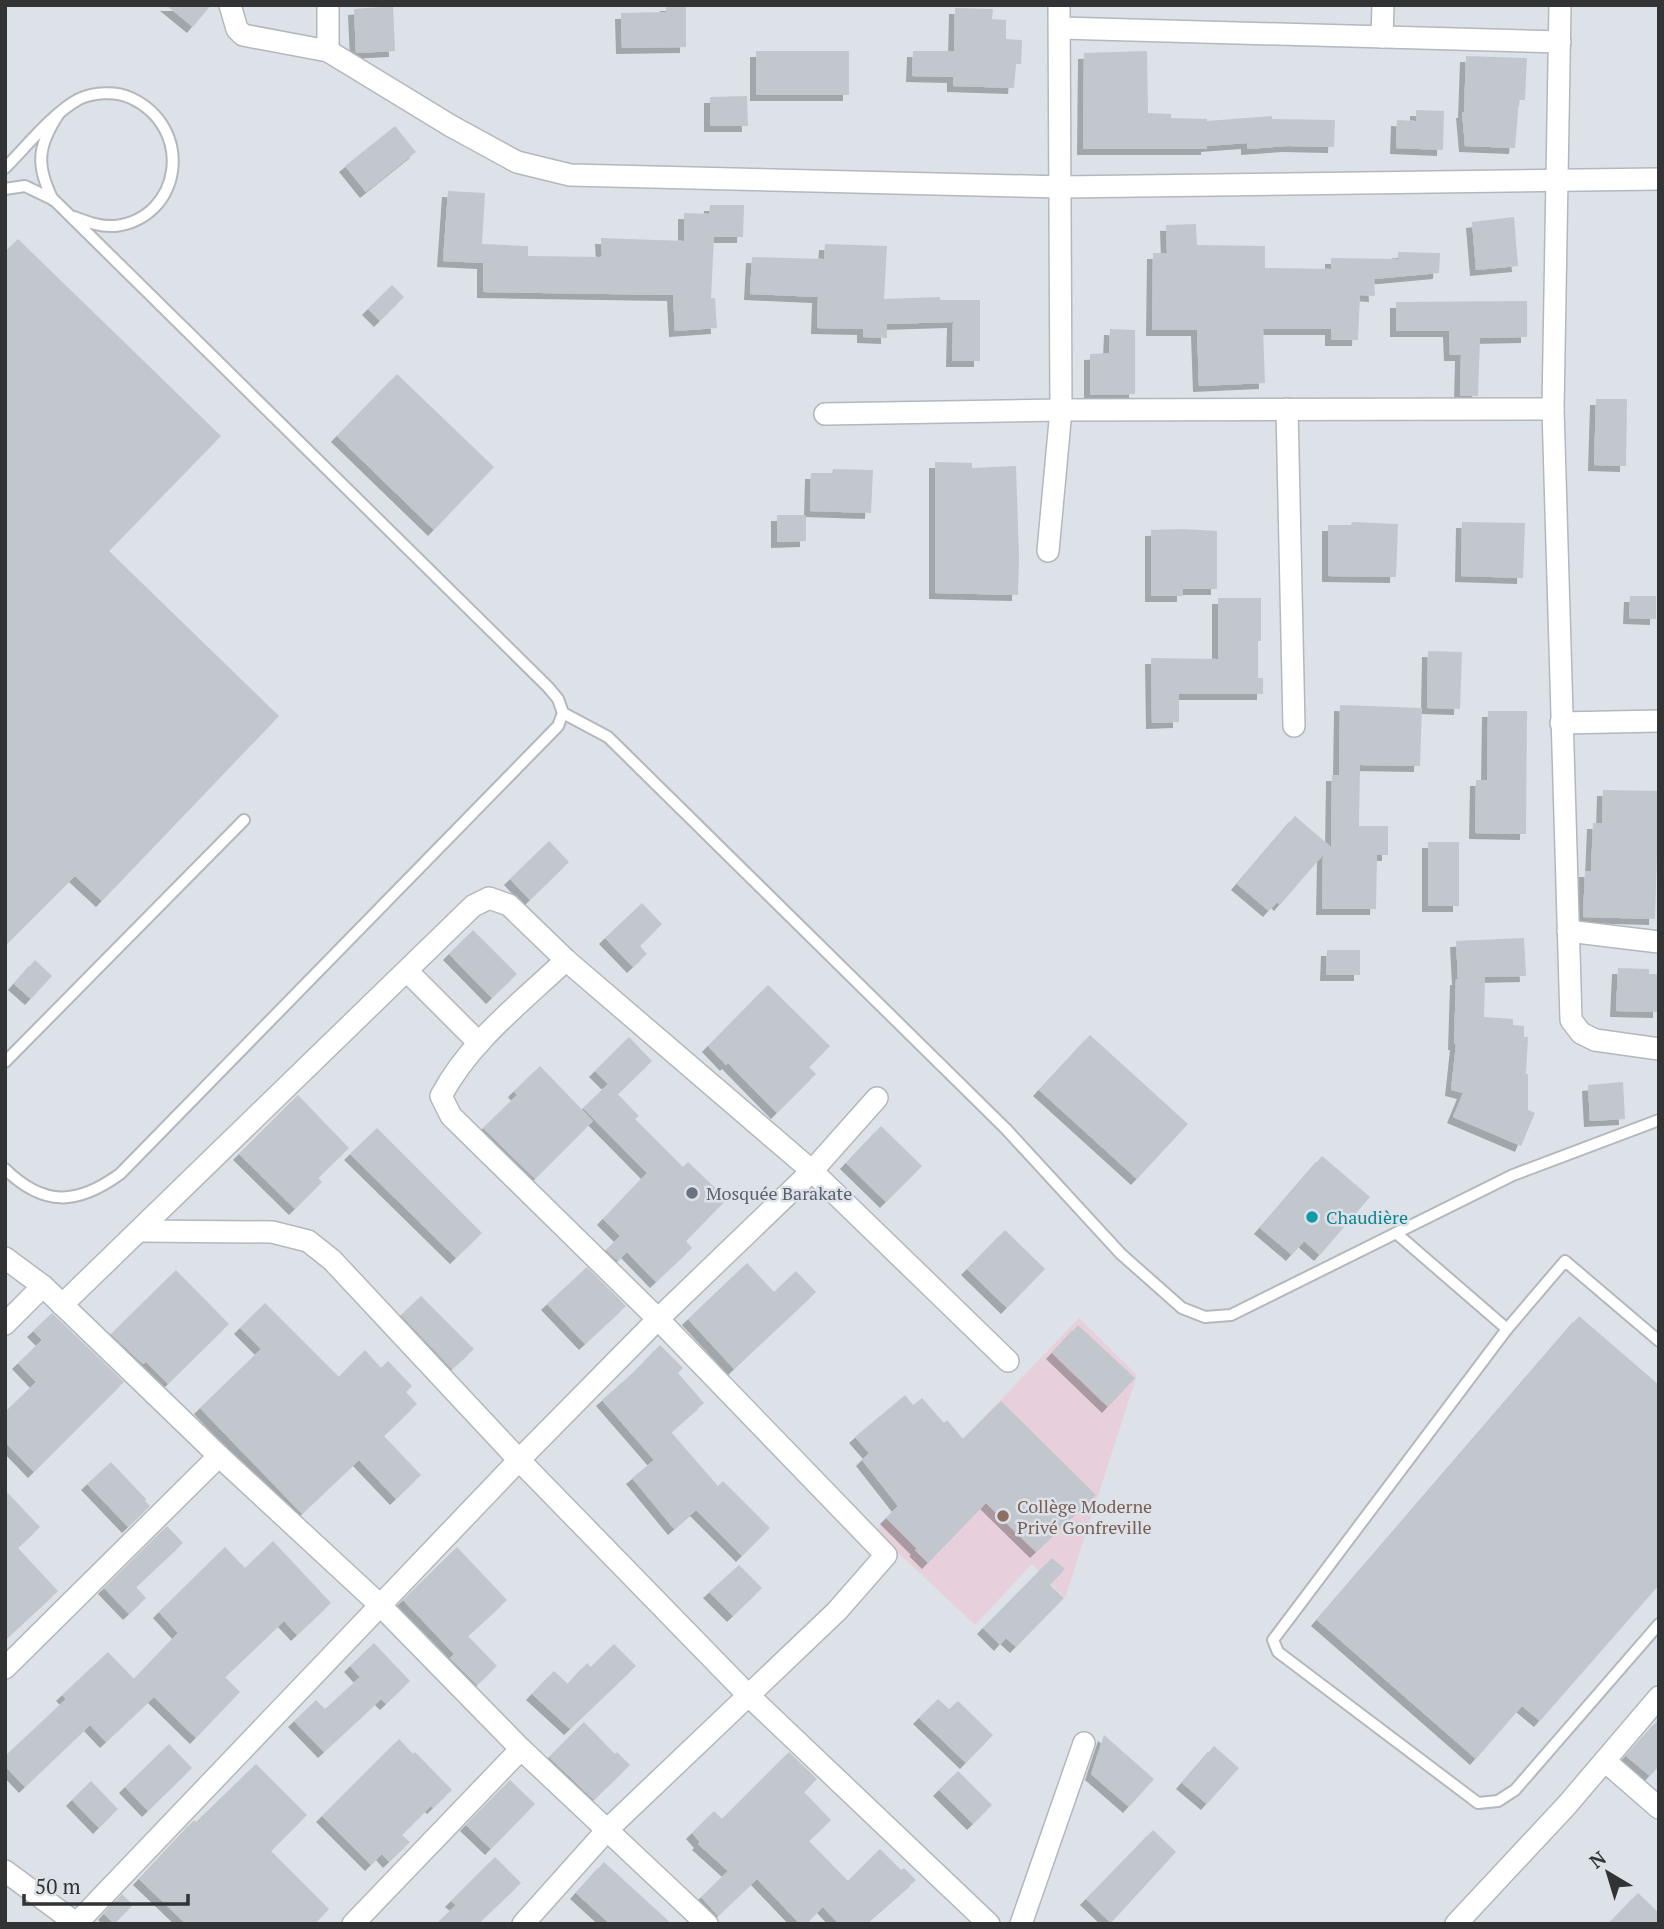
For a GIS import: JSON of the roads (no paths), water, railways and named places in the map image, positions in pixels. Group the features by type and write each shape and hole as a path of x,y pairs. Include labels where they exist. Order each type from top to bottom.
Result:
{"street":[{"path":"230,5 237,29 243,35 327,51 451,127 517,162 570,176 1062,187 1659,179"},
{"path":"327,51 328,5"},
{"path":"1048,551 1061,410 1062,187 1059,5"},
{"path":"1382,37 1383,5"},
{"path":"1560,5 1553,409 1570,1020 1581,1033 1595,1040 1659,1049"},
{"path":"1061,28 1560,42"},
{"path":"1287,409 1294,726"},
{"path":"825,414 1061,410 1553,409"},
{"path":"1561,723 1659,721"},
{"path":"62,1305 473,906 489,898 509,905 566,960 812,1171 1008,1361"},
{"path":"1568,931 1659,942"},
{"path":"523,1924 608,1829 837,1611 886,1555 658,1319 451,1116 440,1096 451,1077 479,1043 566,960"},
{"path":"407,971 479,1043"},
{"path":"5,1871 76,1924 519,1460 658,1319 812,1171 877,1098"},
{"path":"139,1231 272,1232 309,1241 332,1259 519,1460 747,1694 989,1924"},
{"path":"5,1258 43,1286 219,1456 381,1606 521,1749 707,1924"},
{"path":"5,1325 43,1286"},
{"path":"5,1668 219,1456"},
{"path":"1456,1924 1567,1805 1659,1697"},
{"path":"1021,1924 1084,1742"},
{"path":"353,1924 521,1749"},
{"path":"1605,1760 1659,1808"}],"lane":[{"path":"5,168 58,115 80,99 102,93 125,95 146,105 162,122 171,142 173,164 168,187 155,206 137,219 115,226 92,224 71,216 54,201 25,186 5,189"},
{"path":"5,1168 44,1197 70,1197 98,1190 120,1174 558,726 563,713 558,699 548,687 54,201 43,180 40,157 45,134 58,115"},
{"path":"563,713 608,737 1006,1129 1121,1254 1182,1308 1205,1317 1231,1315 1513,1175 1659,1120"},
{"path":"5,1062 244,820"},
{"path":"1396,1233 1507,1329"},
{"path":"1659,1341 1565,1261 1507,1329 1273,1640 1278,1652 1478,1803 1498,1801 1515,1790 1659,1624"}],"place":[{"name":"Mosquée Barakate","path":"692,1193"},
{"name":"Chaudière","path":"1312,1217"},
{"name":"Collège Moderne Privé Gonfreville","path":"1003,1516"}]}
